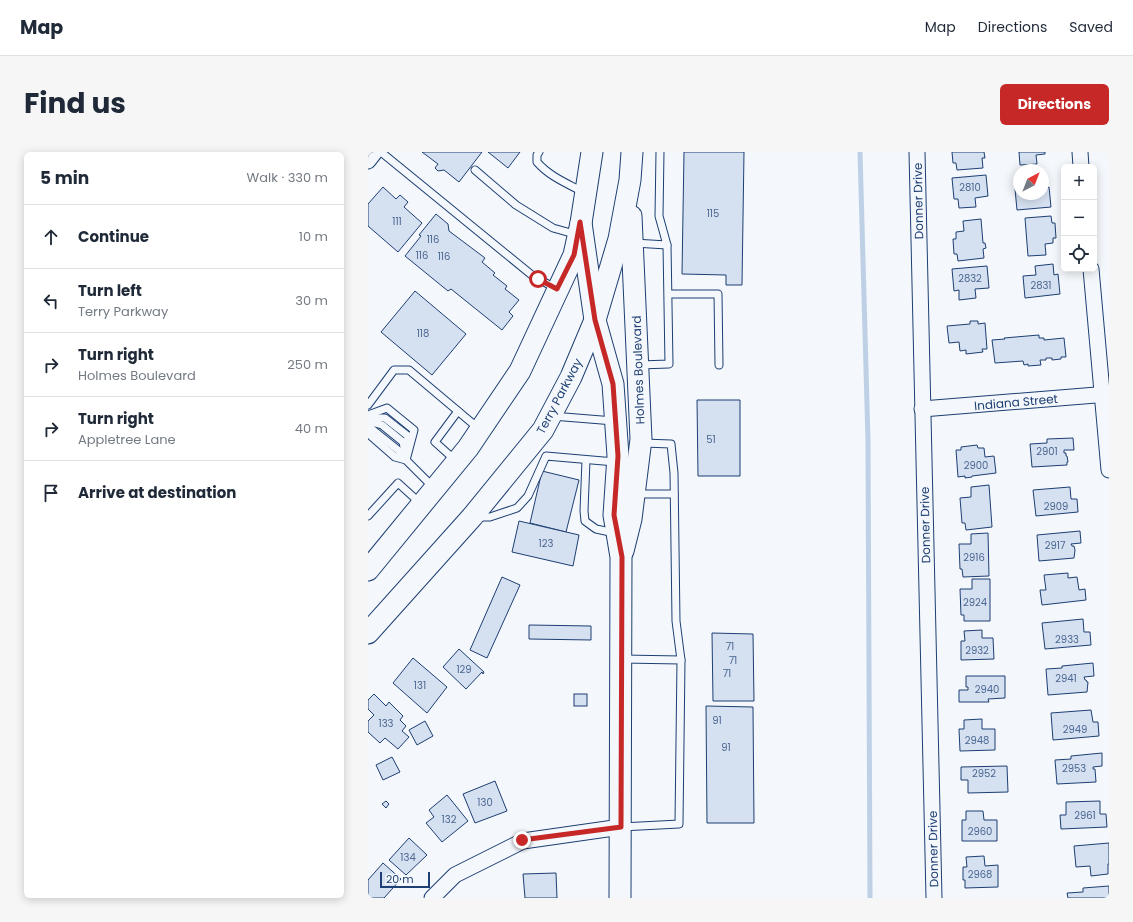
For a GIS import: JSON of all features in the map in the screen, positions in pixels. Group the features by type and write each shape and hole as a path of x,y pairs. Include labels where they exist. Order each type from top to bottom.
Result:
{"street":[{"path":"368,161 375,152"},
{"path":"368,569 468,448 520,371 574,255 592,152"},
{"name":"Terry Parkway","path":"368,633 472,517 538,450 543,430 571,377 595,320 619,239 630,180 632,152"},
{"name":"Donner Drive","path":"917,152 934,898"},
{"path":"1080,152 1081,164"},
{"name":"Holmes Boulevard","path":"622,557 631,519 640,443 630,180"},
{"name":"Holmes Boulevard","path":"579,229 595,320 613,384 616,421 618,462 614,515 622,557 620,898"},
{"path":"1091,272 1106,394 1109,470"},
{"name":"Indiana Street","path":"922,409 1106,394"},
{"path":"432,898 455,875 522,840 621,827"}],"lane":[{"path":"381,152 533,276 557,289"},
{"path":"539,152 537,155 537,162 542,168 555,178 585,193"},
{"path":"638,365 669,364 667,245 659,216 660,152"},
{"path":"475,170 516,205 553,228 579,229"},
{"path":"633,243 667,245"},
{"path":"669,294 718,294 719,365"},
{"path":"368,404 394,370 409,370 480,430"},
{"path":"368,415 387,408 414,430 406,460"},
{"path":"457,461 435,442 458,411"},
{"path":"550,416 616,421"},
{"path":"368,418 385,418 408,436 406,460"},
{"path":"368,421 382,425 403,442 406,460"},
{"path":"368,426 398,450 435,489"},
{"path":"368,432 395,457 406,460"},
{"path":"621,827 678,824 681,660 676,621 674,473 671,444 640,443"},
{"path":"472,517 490,517 517,508 528,496 538,450 586,460 618,462"},
{"path":"586,460 585,521 596,529 617,533"},
{"path":"368,516 398,483 422,505"},
{"path":"634,494 674,494"},
{"path":"621,658 681,660"}],"building":[{"path":"422,152 482,152 459,182 444,170 438,171 435,168 438,164"},
{"path":"488,152 520,152 508,168"},
{"path":"684,152 744,152 742,285 726,285 726,275 682,274"},
{"path":"952,152 984,152 985,158 982,158 983,168 957,170 956,163 953,163"},
{"path":"1019,152 1045,152 1045,154 1036,155 1037,164 1020,164"},
{"path":"986,175 988,196 975,198 976,207 959,208 958,199 954,199 952,178"},
{"path":"383,187 396,199 400,195 408,202 404,207 422,223 398,252 368,226 368,204"},
{"path":"1049,187 1051,207 1017,210 1016,200 1049,200"},
{"path":"436,214 448,224 449,231 485,258 482,262 495,273 493,275 507,286 505,289 519,300 509,312 513,316 502,330 451,289 448,291 405,256 421,236 419,235"},
{"path":"1051,216 1052,223 1055,223 1056,238 1053,238 1053,243 1045,244 1046,255 1028,256 1025,218"},
{"path":"981,219 983,243 985,243 986,248 983,249 984,258 958,261 957,254 954,254 953,239 956,239 956,232 964,231 963,221"},
{"path":"1053,264 1054,275 1058,274 1060,294 1025,298 1023,276 1036,275 1035,266"},
{"path":"987,266 989,288 975,289 976,298 959,300 959,290 954,291 952,269"},
{"path":"415,291 466,334 432,375 381,332"},
{"path":"970,321 978,321 978,324 985,323 987,349 982,349 983,352 966,354 966,350 960,351 959,342 949,343 947,326 970,324"},
{"path":"1039,335 1039,338 1044,338 1044,340 1064,338 1066,357 1052,360 1052,358 1046,358 1046,360 1040,360 1041,365 1028,366 1028,364 1024,365 1023,361 995,363 992,340"},
{"path":"697,400 740,400 740,476 698,476"},
{"path":"1073,438 1074,450 1064,450 1064,453 1066,453 1067,456 1067,465 1032,467 1030,444 1047,443 1047,439"},
{"path":"977,445 978,448 984,448 985,457 994,456 996,473 965,478 965,476 958,477 956,450 961,450 961,447"},
{"path":"542,471 579,480 566,532 530,523"},
{"path":"989,485 992,527 966,530 965,523 962,523 960,498 971,497 971,487"},
{"path":"1070,487 1071,499 1077,499 1078,512 1036,516 1033,490"},
{"path":"519,521 579,535 573,566 512,552"},
{"path":"1080,531 1081,543 1071,544 1074,546 1075,550 1074,558 1039,561 1037,535"},
{"path":"988,533 989,576 963,577 962,569 960,569 959,544 971,544 971,534"},
{"path":"1068,573 1068,578 1077,577 1079,590 1085,589 1086,600 1042,605 1040,590 1046,590 1044,575"},
{"path":"502,577 520,585 487,658 470,650"},
{"path":"972,579 990,579 990,621 964,621 964,615 961,615 960,589 972,589"},
{"path":"1083,619 1084,632 1090,632 1091,645 1045,649 1042,623"},
{"path":"529,625 591,626 591,640 529,639"},
{"path":"982,630 982,638 993,638 994,659 961,660 961,641 965,641 964,631"},
{"path":"712,633 753,634 754,701 713,701"},
{"path":"459,649 484,672 483,674 482,672 466,689 443,667"},
{"path":"413,658 447,687 427,713 393,683"},
{"path":"1093,663 1094,676 1084,677 1088,682 1087,692 1048,695 1046,669"},
{"path":"966,676 1005,676 1005,698 988,699 989,702 959,702 959,690 968,690 968,687 966,687"},
{"path":"374,694 386,706 389,702 403,716 400,720 406,726 402,731 409,737 398,749 385,738 380,743 368,732 368,721 374,715 368,709 368,700"},
{"path":"574,694 587,694 587,706 574,706"},
{"path":"706,706 753,707 754,823 707,823"},
{"path":"1091,710 1093,722 1098,722 1099,736 1053,740 1051,713"},
{"path":"982,719 982,729 995,729 995,750 960,751 959,729 964,729 964,720"},
{"path":"425,721 433,736 417,745 409,730"},
{"path":"1102,753 1102,766 1093,767 1093,769 1095,769 1096,782 1057,784 1055,760 1071,759 1071,756"},
{"path":"392,757 400,772 383,780 376,765"},
{"path":"1007,766 1008,792 968,793 968,780 961,780 961,767"},
{"path":"495,781 507,811 475,823 463,794"},
{"path":"447,795 468,821 442,842 426,823 434,817 429,810"},
{"path":"386,801 389,804 386,808 382,804"},
{"path":"1100,801 1100,814 1106,814 1107,827 1061,829 1060,815 1066,815 1066,802"},
{"path":"966,811 983,811 984,820 997,820 997,841 962,841 962,820 966,820"},
{"path":"409,838 427,855 406,875 389,860"},
{"path":"1109,843 1108,874 1091,876 1090,866 1076,867 1074,846"},
{"path":"984,856 985,866 998,865 998,887 965,888 965,880 963,880 963,867 967,867 966,857"},
{"path":"383,863 401,879 384,898 368,898 368,880"},
{"path":"556,873 557,898 525,898 523,874"},
{"path":"1109,886 1109,898 1068,898 1067,893 1083,892 1083,888"}],"waterway":[{"path":"860,152 868,441 870,898"}],"route":[{"path":"522,840 621,827 622,557 614,515 618,456 616,421 613,384 595,320 580,222 574,255 557,289 538,279"}]}
